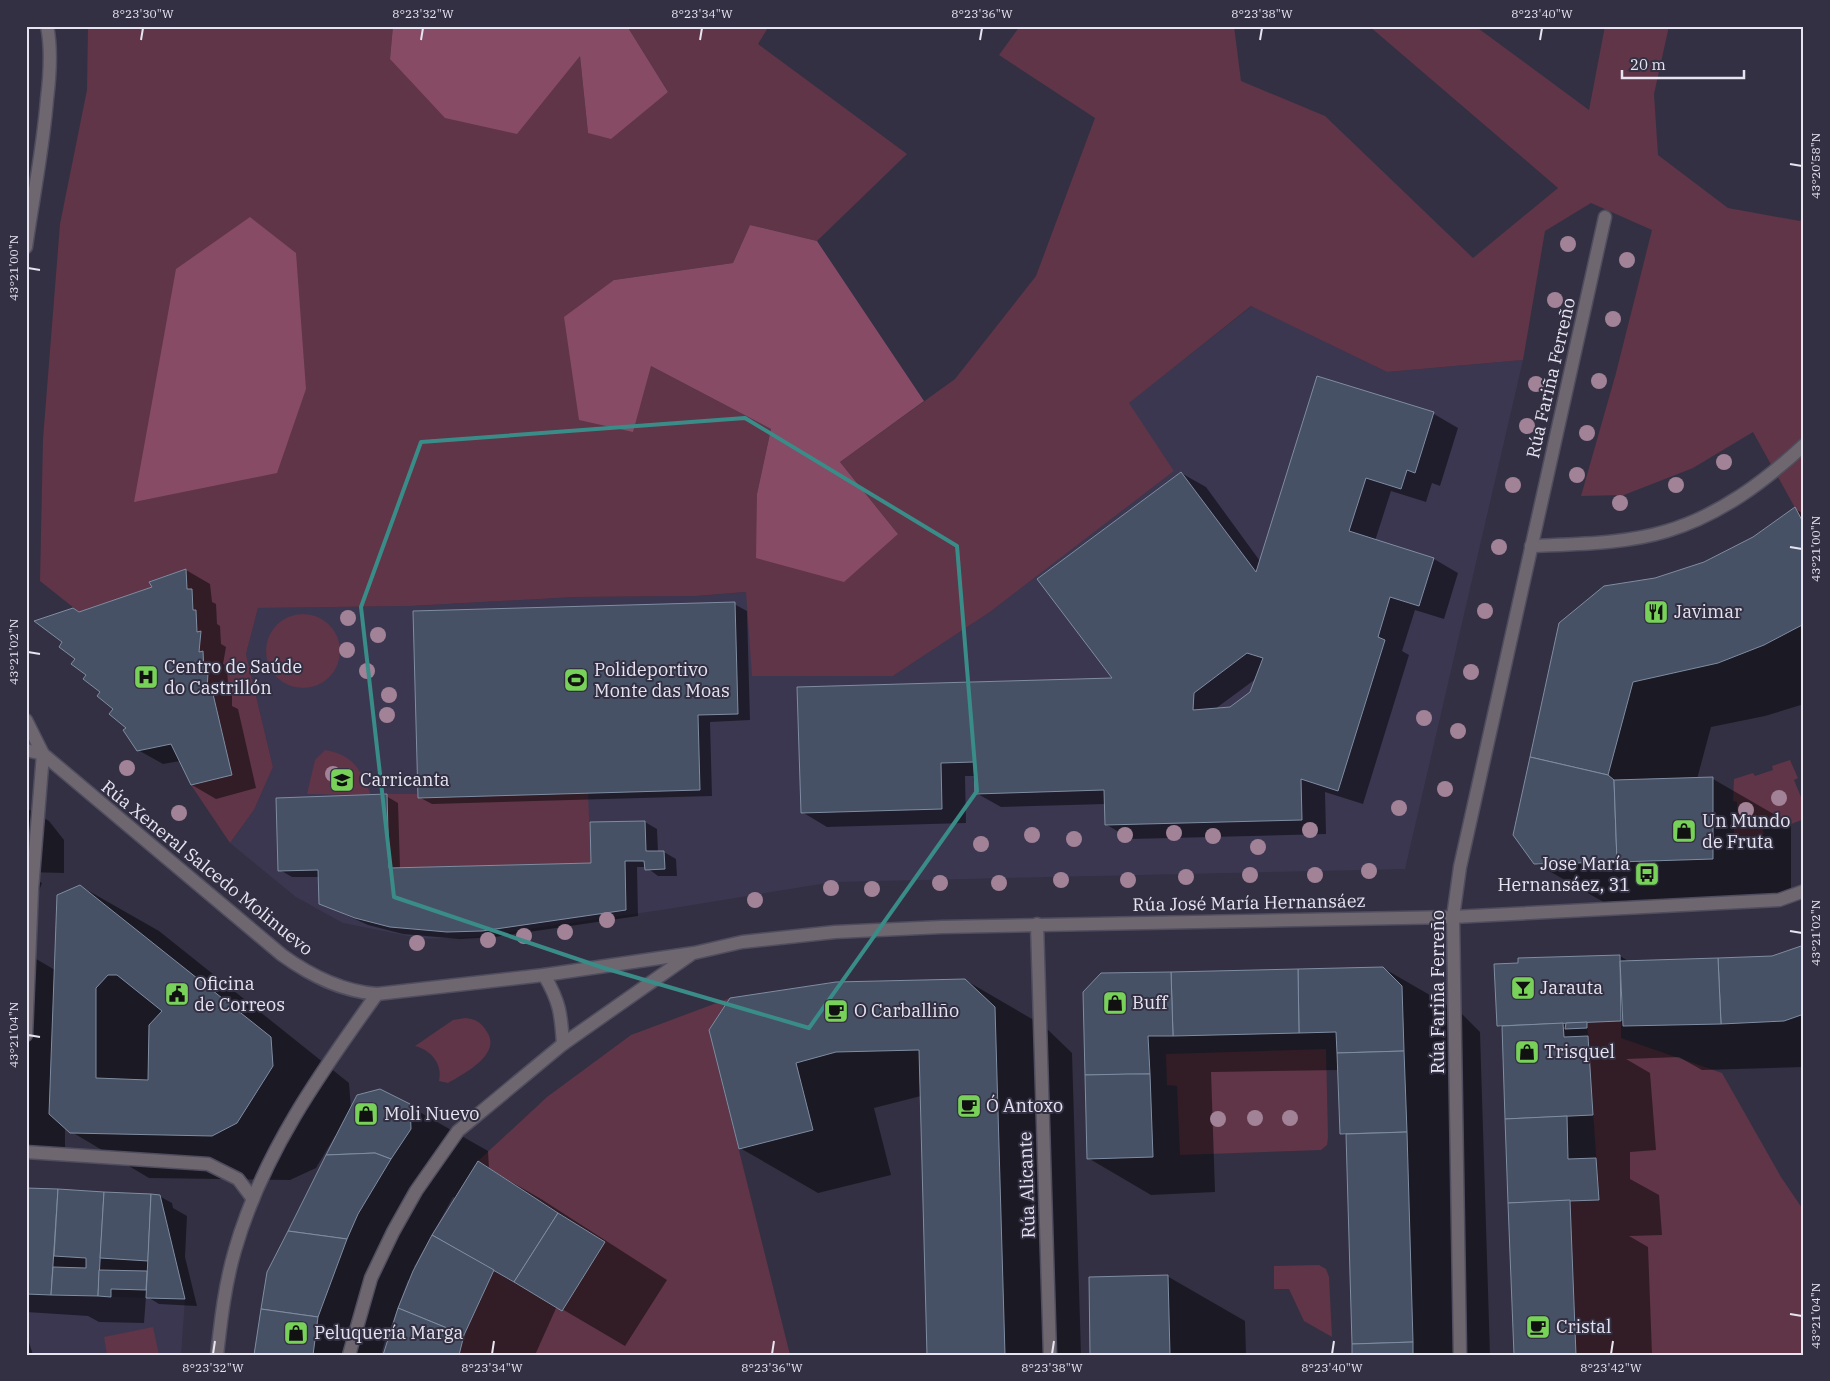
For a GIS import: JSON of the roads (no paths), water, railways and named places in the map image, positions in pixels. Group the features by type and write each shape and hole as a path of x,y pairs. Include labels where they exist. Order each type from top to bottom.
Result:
{"street":[{"path":"26,247 44,140 50,76 50,40 47,26"},
{"name":"Rúa Fariña Ferreño","path":"1460,1355 1453,917 1460,867 1605,216"},
{"path":"1531,546 1599,543 1674,529 1707,516 1750,490 1804,445"},
{"path":"26,720 43,754 32,889 26,1034"},
{"path":"26,750 43,754"},
{"name":"Rúa Xeneral Salcedo Molinuevo","path":"43,754 282,955 304,970 330,983 354,992 377,994"},
{"name":"Rúa José María Hernansáez","path":"377,994 544,975 694,953 742,942 835,932 1037,924 1453,917 1780,900 1804,891"},
{"name":"Rúa Alicante","path":"1037,924 1050,1355"},
{"name":"Rúa José María Hernansáez","path":"349,1355 371,1278 416,1191 458,1131 562,1044 694,953"},
{"path":"544,975 557,997 562,1019 562,1044"},
{"path":"217,1355 223,1297 235,1249 253,1199 286,1130 317,1077 377,994"},
{"path":"26,1152 208,1164 238,1179 253,1199"}],"place":[{"name":"Javimar","path":"1656,612"},
{"name":"Centro de Saúde do Castrillón","path":"146,677"},
{"name":"Polideportivo Monte das Moas","path":"576,680"},
{"name":"Carricanta","path":"342,780"},
{"name":"Un Mundo de Fruta","path":"1684,831"},
{"name":"Jose María Hernansáez, 31","path":"1647,874"},
{"name":"Jarauta","path":"1523,988"},
{"name":"Oficina de Correos","path":"177,994"},
{"name":"Buff","path":"1115,1003"},
{"name":"O Carballiño","path":"836,1011"},
{"name":"Trisquel","path":"1527,1052"},
{"name":"Ó Antoxo","path":"969,1106"},
{"name":"Moli Nuevo","path":"366,1114"},
{"name":"Cristal","path":"1538,1327"},
{"name":"Peluquería Marga","path":"296,1333"}]}
